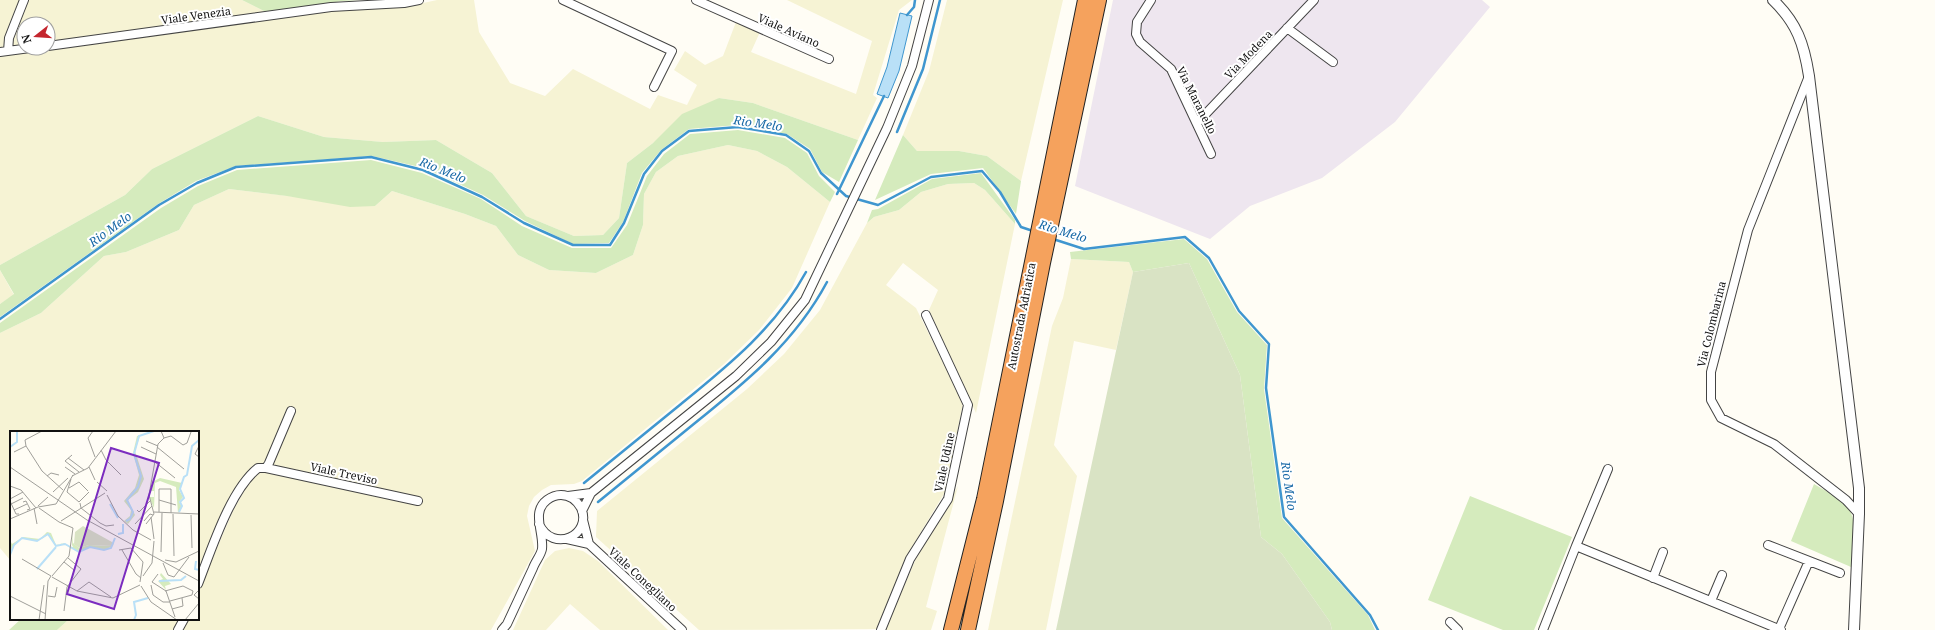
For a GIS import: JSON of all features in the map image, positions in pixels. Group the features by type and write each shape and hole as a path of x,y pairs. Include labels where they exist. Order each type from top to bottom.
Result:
{"highway":[{"name":"Autostrada Adriatica","path":"951,630 984,499 1085,0"},
{"name":"Autostrada Adriatica","path":"968,630 996,501 1043,263 1099,0"}],"street":[{"path":"16,50 4,51 24,0"},
{"name":"Viale Venezia","path":"56,45 331,7 404,3 419,0"},
{"path":"563,0 672,51 654,87"},
{"name":"Viale Aviano","path":"696,0 829,59"},
{"path":"542,549 578,531 591,493 736,376 771,342 805,300 887,128 912,66 929,0"},
{"name":"Via Maranello","path":"1151,0 1137,22 1136,34 1140,42 1171,69 1211,154"},
{"name":"Via Modena","path":"1197,123 1314,0"},
{"path":"1773,0 1793,23 1801,38 1809,76 1858,480 1859,514 1854,630"},
{"path":"1287,28 1333,62"},
{"name":"Via Colombarina","path":"1809,76 1748,230 1711,372 1711,400 1721,418 1774,444 1846,500 1859,514"},
{"name":"Viale Udine","path":"881,630 910,559 948,499 968,405 926,315"},
{"path":"199,582 229,509 253,473 258,468 266,468 291,412"},
{"name":"Viale Treviso","path":"266,468 418,501"},
{"path":"1542,630 1608,469"},
{"path":"502,630 507,624 542,549 539,524 540,510 543,504 554,496 591,493"},
{"path":"568,496 574,500 583,515 589,544"},
{"path":"539,524 547,535 563,539"},
{"name":"Viale Conegliano","path":"563,539 589,544 682,630"},
{"path":"1768,545 1840,573"},
{"path":"1576,546 1780,630 1808,560"},
{"path":"1653,578 1663,552"},
{"path":"1711,602 1722,575"},
{"path":"178,630 183,620"},
{"path":"1450,622 1458,630"}],"shaded area":[{"path":"0,0 22,0 6,47 0,48"},
{"path":"27,0 242,0 268,13 56,41 56,16 21,16"},
{"path":"437,0 474,0 479,32 510,83 545,96 573,69 650,109 658,95 687,105 697,85 674,70 685,51 705,65 723,56 736,22 760,32 751,52 856,94 872,41 787,0 912,0 899,10 873,95 877,98 858,140 753,103 719,98 653,143 627,163 619,218 603,235 574,236 526,216 492,173 436,140 383,142 324,137 258,116 152,169 125,195 0,265 0,56 16,54 16,56 56,56 56,48 332,11 405,7"},
{"path":"947,0 1063,0 1021,181 987,156 959,151 917,151 903,135 929,71"},
{"path":"1113,0 1482,0 1490,7 1395,122 1322,178 1250,206 1210,239 1075,186"},
{"path":"16,28 16,46 11,46"},
{"path":"728,145 757,151 787,167 830,202 792,288 759,330 724,364 582,481 574,484 551,485 534,497 529,506 527,516 535,551 491,630 182,630 187,620 199,620 199,590 233,511 251,479 264,471 262,465 251,469 241,480 223,514 199,573 199,431 10,431 10,560 0,548 0,333 41,313 104,256 126,252 179,230 194,205 229,189 375,206 392,191 465,214 496,226 518,255 549,270 596,273 633,255 643,225 644,194 656,172 678,156"},
{"path":"974,183 985,190 1015,224 976,413 929,310 938,290 903,263 886,285 916,308 963,403 945,492 906,557 878,629 699,630 596,537 597,511 747,389 784,354 820,310 867,223 874,217 899,210 921,192 948,184"},
{"path":"1071,259 1129,262 1133,272 1116,350 1074,341 1054,445 1077,476 1046,630 988,630 1052,326 1063,298"},
{"path":"0,270 14,295 0,304"},
{"path":"958,486 926,607 937,611 931,630 885,630 915,561"},
{"path":"569,548 583,551 598,561 668,630 600,630 570,604 546,630 513,630 545,560 555,551"},
{"path":"66,620 179,620 174,630 57,630 67,621"}],"green space":[{"path":"242,0 361,0 342,1 268,13"},
{"path":"719,98 753,103 858,140 839,182 822,172 810,149 787,134 738,125 689,129 661,150 642,173 623,222 609,243 573,244 525,221 483,195 424,168 372,156 236,166 196,181 158,204 0,317 0,304 14,294 0,270 0,265 125,195 152,169 258,116 324,137 383,142 436,140 492,173 526,216 574,236 603,235 619,218 627,163 653,143 682,114"},
{"path":"738,130 785,138 807,153 819,176 835,192 830,202 787,167 757,151 728,145 678,156 656,172 644,194 643,225 633,255 596,273 549,270 518,255 496,226 465,214 392,191 375,206 350,207 287,196 229,189 194,205 179,230 126,252 104,256 41,313 0,333 0,323 161,208 198,186 237,170 371,160 422,173 481,199 522,226 572,248 611,248 627,225 647,176 664,154 690,134"},
{"path":"903,135 917,151 959,151 987,156 1021,181 1016,214 983,168 931,174 875,200"},
{"path":"981,173 1015,220 1015,224 985,190 974,183 948,184 921,192 899,210 874,217 867,223 872,210 878,209 932,179"},
{"path":"1184,239 1207,259 1237,312 1267,345 1264,389 1282,518 1368,615 1375,630 1332,630 1330,622 1282,554 1261,537 1240,375 1189,263 1133,272 1129,262 1071,259 1070,252"},
{"path":"1189,263 1240,375 1261,537 1282,554 1330,622 1332,630 1056,630 1133,272"},
{"path":"1814,484 1838,498 1850,510 1854,525 1851,567 1791,541"},
{"path":"1470,496 1572,537 1534,630 1503,630 1428,600"},
{"path":"20,620 67,621 57,630 9,630"}],"water":[{"path":"900,13 912,16 899,71 888,98 877,94 887,67"}],"waterway":[{"path":"907,15 914,7 915,0"},
{"path":"897,132 923,69 940,0"},
{"path":"837,194 884,96"},
{"name":"Rio Melo","path":"0,319 159,205 197,183 236,167 371,157 423,170 482,197 524,223 573,245 610,245 624,223 644,174 662,151 689,131 738,127 786,135 809,151 821,173 846,196 878,205 931,177 982,171 1000,192 1021,227 1033,231"},
{"name":"Rio Melo","path":"1053,239 1084,249 1185,237 1209,258 1239,311 1269,344 1266,388 1284,517 1370,615 1378,630"},
{"path":"584,483 734,360 766,328 781,310 806,272"},
{"path":"598,502 751,376 785,342 814,304 827,282"}]}
